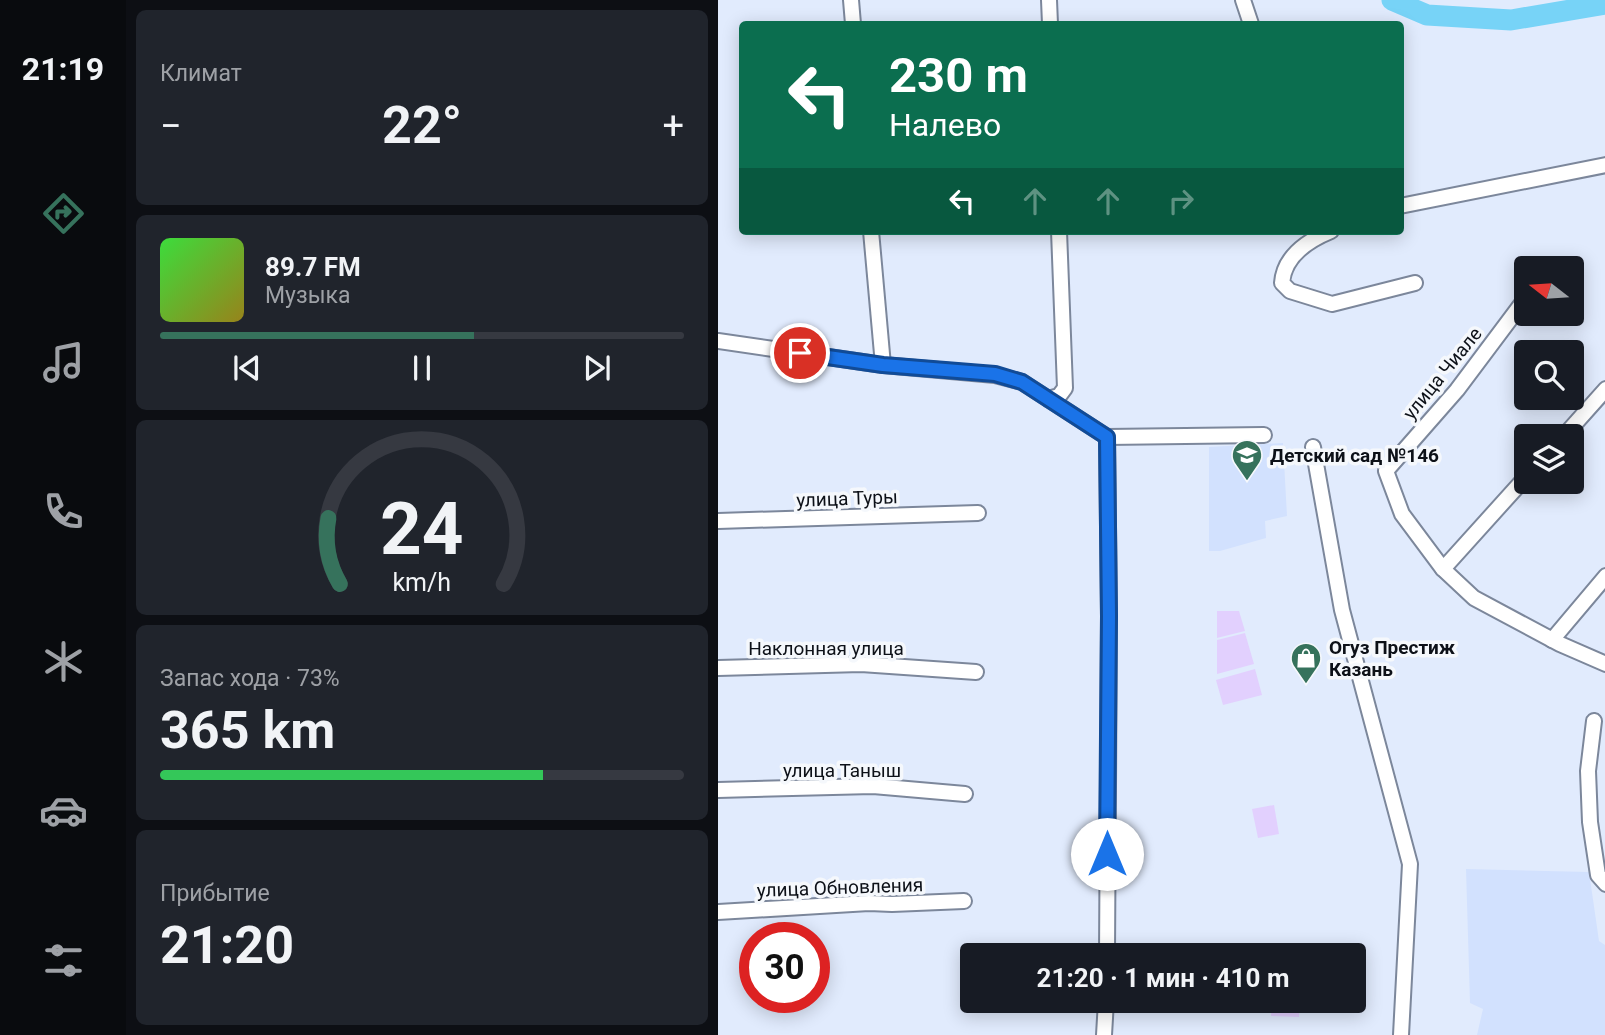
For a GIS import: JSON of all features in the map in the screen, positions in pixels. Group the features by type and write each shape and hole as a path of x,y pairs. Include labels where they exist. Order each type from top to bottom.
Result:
{"street":[{"path":"851,0 853,21"},
{"path":"1049,0 1050,21"},
{"path":"1243,0 1250,21"},
{"path":"1404,205 1605,165"},
{"path":"871,235 883,365"},
{"path":"1048,399 1059,396 1065,388 1059,235"},
{"path":"1324,235 1303,246 1292,257 1282,283 1290,291 1332,304 1415,283"},
{"name":"улица Чиале","path":"1443,569 1402,514 1386,471 1457,390 1514,314"},
{"path":"718,341 883,365 995,374 1022,382 1107,437 1264,435"},
{"path":"1574,424 1605,389"},
{"path":"1106,943 1109,616 1107,437"},
{"path":"1312,447 1342,610 1410,862 1401,1035"},
{"path":"1514,490 1443,569 1474,597 1552,640 1605,664"},
{"name":"улица Туры","path":"718,522 978,513"},
{"path":"1552,640 1605,576"},
{"name":"Наклонная улица","path":"718,668 861,664 976,672"},
{"path":"1594,721 1588,771 1590,822 1598,875 1605,884"},
{"name":"улица Таныш","path":"718,790 873,786 965,793"},
{"name":"улица Обновления","path":"718,912 869,903 964,901"},
{"path":"1104,1035 1105,1013"}],"shaded area":[{"name":"Детский сад №146","path":"1283,443 1287,516 1265,521 1266,538 1220,551 1209,551 1209,447"},
{"path":"1217,611 1239,611 1245,631 1217,638"},
{"path":"1245,633 1254,664 1217,674 1217,640"},
{"path":"1255,669 1262,695 1223,705 1216,680"},
{"path":"1274,805 1279,834 1258,838 1252,809"},
{"path":"1466,869 1589,872 1599,941 1605,945 1605,1035 1477,1035 1483,1009 1470,1003"},
{"path":"1271,1013 1299,1013 1299,1017 1271,1016"}],"waterway":[{"path":"1392,0 1427,15 1511,20 1606,4"}],"place":[{"name":"Детский сад №146","path":"1247,482"},
{"name":"Огуз Престиж Казань","path":"1306,685"}],"route":[{"path":"800,353 883,365 995,374 1022,382 1107,437 1107,854"}]}
